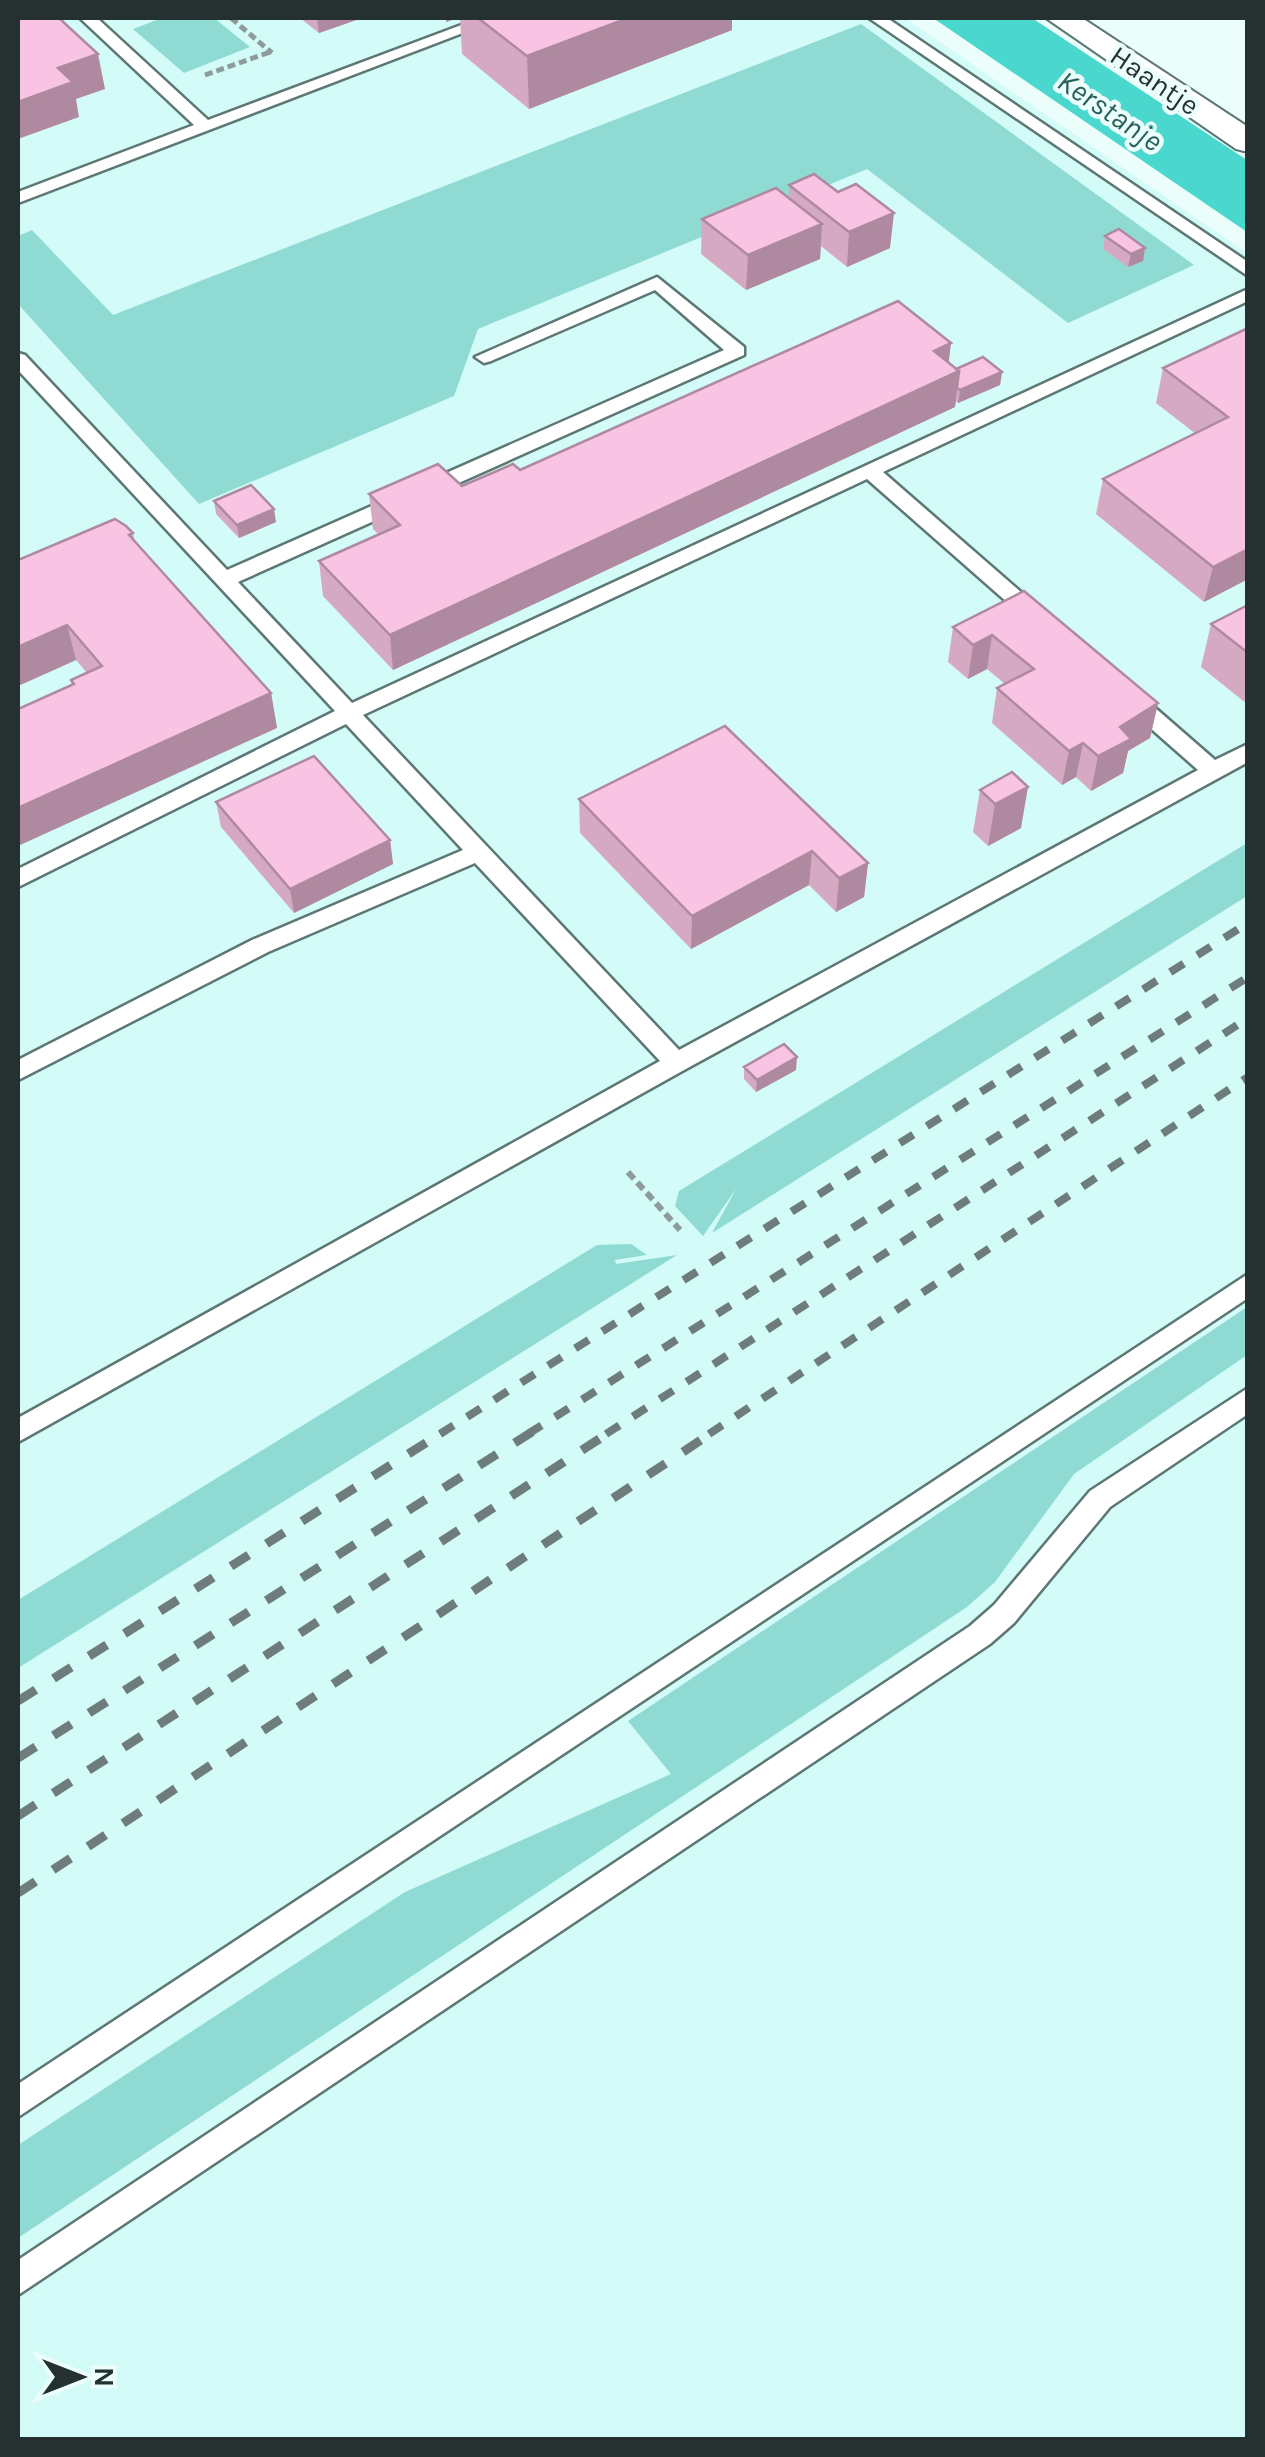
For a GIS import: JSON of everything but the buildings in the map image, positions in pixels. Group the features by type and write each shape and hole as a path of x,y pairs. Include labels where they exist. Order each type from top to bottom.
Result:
{"street":[{"name":"Haantje","path":"1062,18 1248,142"}],"lane":[{"path":"88,18 206,127"},
{"path":"18,198 494,18"},
{"path":"877,18 1248,272"},
{"path":"224,580 737,351 657,282 484,357"},
{"path":"18,879 348,713 1248,294"},
{"path":"18,359 676,1063"},
{"path":"18,394 41,384"},
{"path":"870,472 1050,628"},
{"path":"1110,680 1214,772"},
{"path":"18,1431 676,1063 1248,752"},
{"path":"18,1071 260,946 479,852"},
{"path":"18,2102 1248,1284"},
{"path":"18,2279 980,1635 1004,1614 1100,1499 1248,1399"}],"path":[{"path":"231,18 310,87"},
{"path":"628,1172 680,1230"}],"shaded area":[{"path":"18,18 905,18 1247,253 1247,2439 18,2439"},
{"path":"162,18 214,18 250,47 184,73 133,29"},
{"path":"861,24 1194,265 1068,323 867,169 478,329 454,396 199,504 18,304 18,236 32,230 113,315"},
{"path":"1247,843 1247,896 712,1233 736,1189 703,1236 675,1206 679,1191"},
{"path":"631,1244 647,1255 615,1260 616,1264 677,1255 18,1668 18,1600 597,1245"},
{"path":"1247,1307 1247,1355 1074,1474 995,1582 967,1607 18,2238 18,2145 405,1892 671,1774 628,1721"}],"water":[{"name":"Kerstanje","path":"933,18 1032,18 1247,160 1247,232"}],"railway":[{"path":"440,1434 1248,923"},
{"path":"528,1434 1248,977"},
{"path":"606,1434 1248,1018"},
{"path":"709,1434 1248,1077"},
{"path":"18,1701 443,1432"},
{"path":"18,1758 532,1432"},
{"path":"18,1816 610,1432"},
{"path":"18,1893 713,1432"}]}
